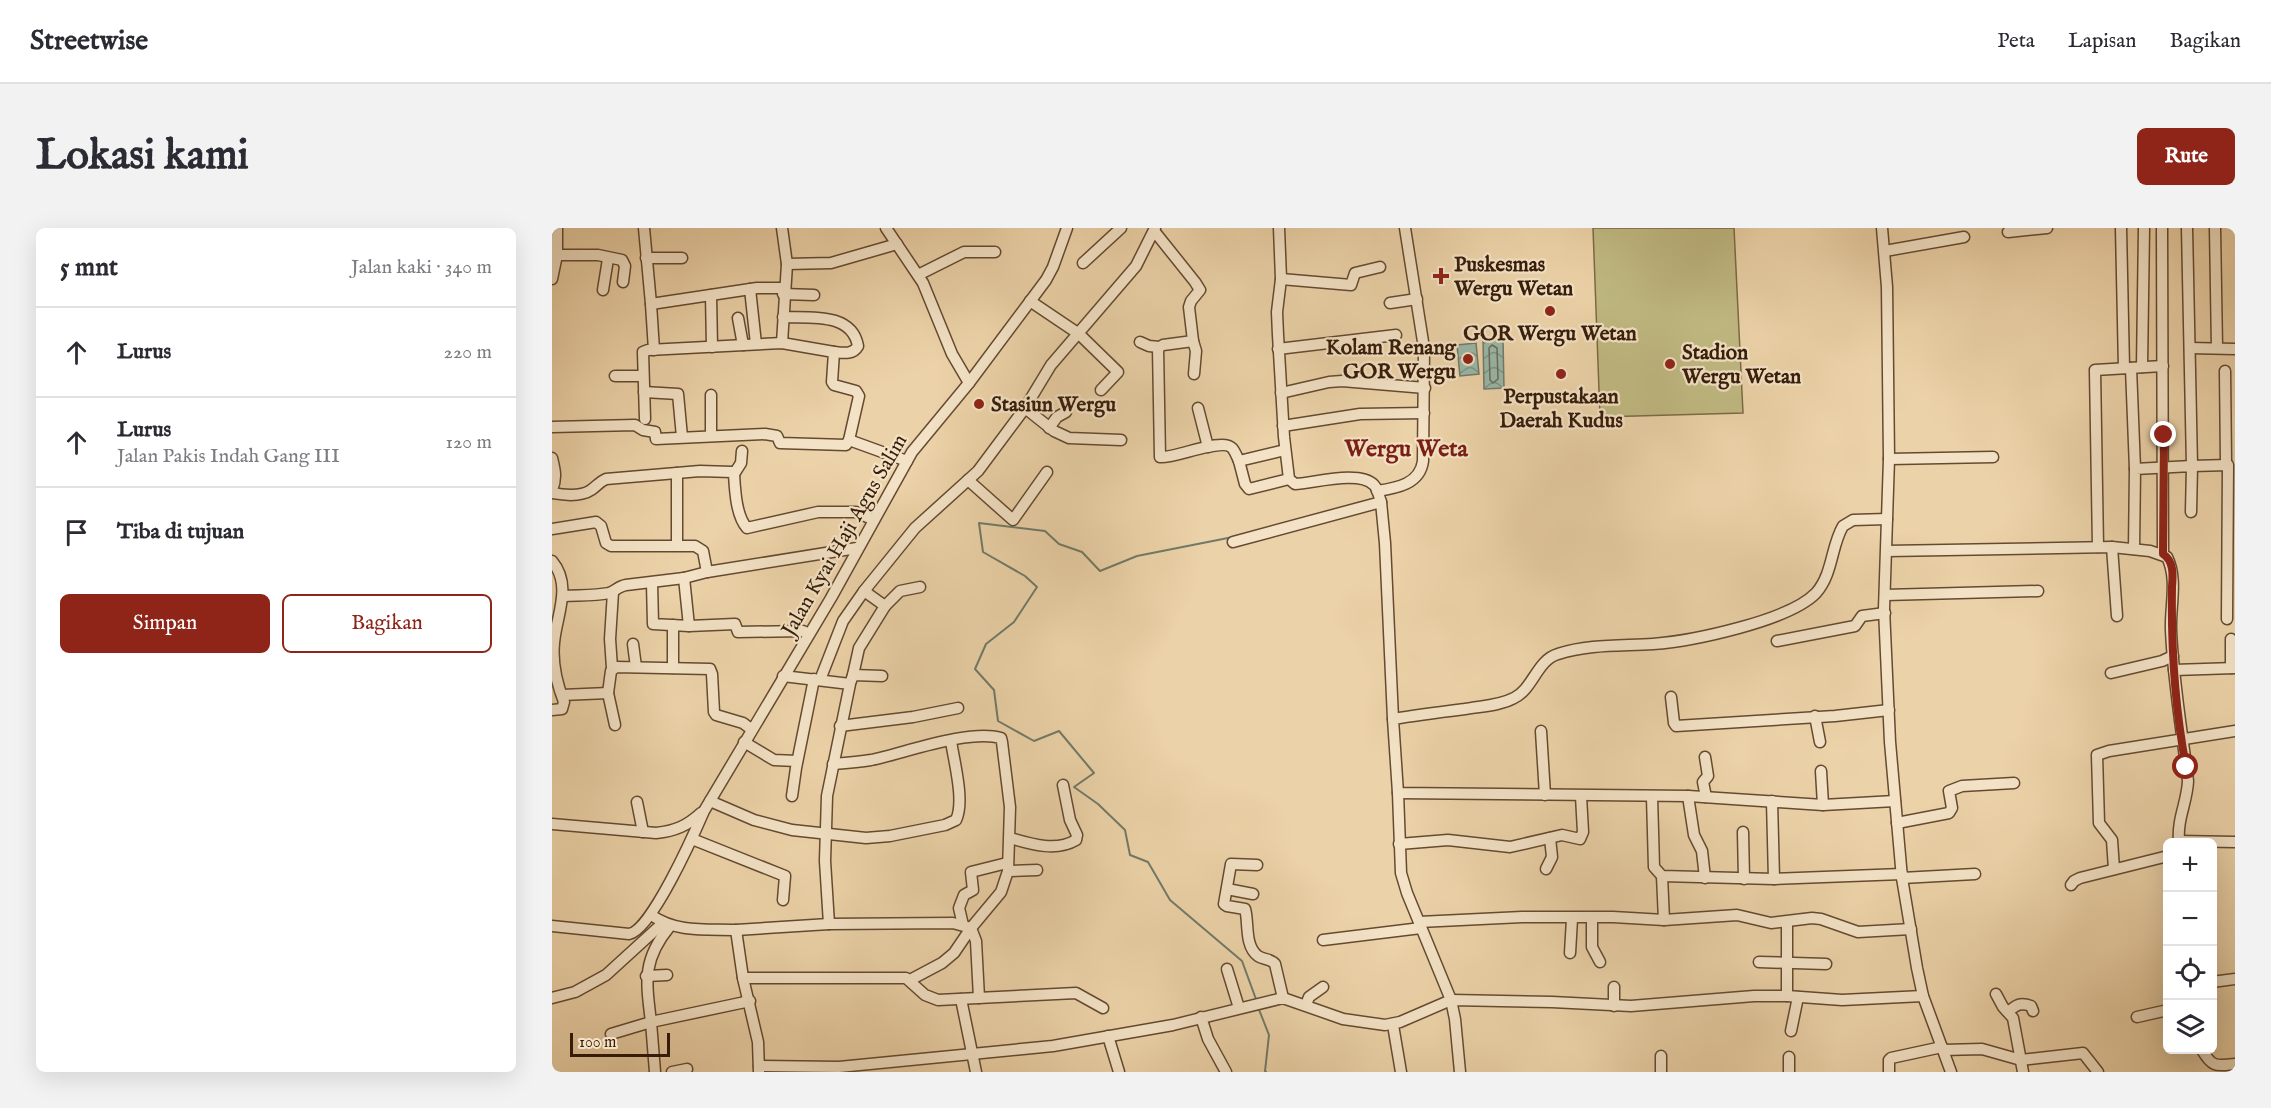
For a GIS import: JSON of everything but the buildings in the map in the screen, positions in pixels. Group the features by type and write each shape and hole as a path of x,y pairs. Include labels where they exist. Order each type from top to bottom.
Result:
{"street":[{"path":"552,279 557,255 557,228"},
{"path":"644,228 654,350"},
{"path":"782,228 787,264 782,343"},
{"path":"886,228 918,275 930,298 952,354 969,382"},
{"name":"Jalan Kyai Haji Agus Salim","path":"651,915 692,839 704,811 809,634 907,460 1030,301 1053,267 1067,228"},
{"path":"1083,263 1121,228"},
{"path":"1279,228 1281,279 1277,312 1278,349 1289,479 1295,484 1336,479 1360,479 1372,483 1379,497 1385,543 1401,873 1451,1000 1460,1072"},
{"path":"1233,542 1379,497 1420,474 1424,448 1424,348 1405,228"},
{"path":"1882,228 1885,251 1888,459 1885,613 1888,710 1895,801 1902,876 1923,996 1951,1072"},
{"path":"2008,232 2047,228"},
{"path":"2121,228 2133,368 2134,549"},
{"path":"2133,368 2144,228"},
{"path":"2162,228 2163,554"},
{"path":"2187,228 2191,512"},
{"path":"2215,228 2217,348"},
{"path":"792,796 797,761 817,680 843,621 915,528 978,471 1025,408 1052,365 1136,266 1155,230 1200,290 1189,307 1196,351 1194,374"},
{"path":"1885,251 1964,237"},
{"path":"787,264 831,263 897,244"},
{"path":"918,275 964,252 995,252"},
{"path":"557,255 598,255 624,261 623,282"},
{"path":"646,258 682,258"},
{"path":"603,290 608,259"},
{"path":"1281,279 1350,285 1356,272 1380,267"},
{"path":"651,304 750,289 814,295"},
{"path":"750,289 756,344"},
{"path":"711,295 711,346"},
{"path":"1390,303 1417,299"},
{"path":"1030,301 1079,334 1118,372 1101,390"},
{"path":"645,419 643,352 782,343 849,353 856,350 858,346 854,333 846,324 814,318 783,317"},
{"path":"738,318 743,345"},
{"path":"1278,349 1396,335"},
{"path":"1140,342 1159,347 1193,341"},
{"path":"1159,347 1160,457 1167,458 1208,447 1230,446 1239,461 1245,484 1249,489 1289,479"},
{"path":"2190,348 2235,349"},
{"path":"552,427 635,425 643,430 655,432 656,439 765,434 777,435 780,443 846,445 859,396 856,391 834,385 832,382 834,352"},
{"path":"2098,547 2095,371 2097,369 2163,366"},
{"path":"2225,371 2226,463 2228,466 2227,620"},
{"path":"615,376 644,376"},
{"path":"1281,393 1342,381 1425,388"},
{"path":"644,392 678,394 682,437"},
{"path":"711,395 711,436"},
{"path":"1025,408 1060,435 1069,438 1121,440"},
{"path":"1198,408 1208,447"},
{"path":"1049,428 1059,416 1066,412"},
{"path":"1283,426 1360,414 1424,413"},
{"path":"849,440 907,460"},
{"path":"1239,461 1285,450"},
{"path":"742,451 741,463 735,474 735,492 743,522 747,528 818,512 856,512 874,520"},
{"path":"1888,459 1993,457"},
{"path":"552,458 555,482 552,491 563,495 590,491 600,481 606,479 700,471 735,474"},
{"path":"2135,469 2226,463"},
{"path":"968,480 1013,520 1047,472"},
{"path":"677,473 677,545"},
{"path":"1393,719 1490,705 1515,698 1525,691 1546,661 1564,652 1696,637 1783,614 1816,592 1829,571 1843,526 1853,520 1887,519"},
{"path":"552,529 596,522 601,526 606,543 611,546 700,547 707,572"},
{"path":"1887,551 2098,547 2134,549 2168,557 2173,571 2171,627 2187,793 2178,825 2179,838"},
{"path":"563,596 612,592 626,585 684,578 707,572 857,548"},
{"path":"2112,548 2117,616"},
{"path":"552,561 556,567 563,596 554,645 558,690 564,702 564,706 552,710"},
{"path":"684,578 689,626"},
{"path":"652,583 654,624 689,626 735,624 738,632 803,632 809,634"},
{"path":"829,924 825,861 827,796 840,726 859,648 885,606 900,591 920,587"},
{"path":"864,591 885,606"},
{"path":"1885,594 2038,591"},
{"path":"612,592 610,639 612,668 608,693 615,725"},
{"path":"1777,641 1855,626 1859,624 1862,616 1885,613"},
{"path":"673,625 673,668"},
{"path":"2174,670 2233,668 2231,639"},
{"path":"633,644 636,667"},
{"path":"2111,673 2162,661 2173,656"},
{"path":"612,668 711,670 716,716 743,723 751,729"},
{"path":"783,676 817,680 882,676"},
{"path":"562,695 608,693"},
{"path":"1671,697 1674,723 1677,726 1888,710"},
{"path":"840,726 913,717 958,708"},
{"path":"1815,716 1820,742"},
{"path":"1541,731 1545,795"},
{"path":"2114,869 2112,840 2098,823 2097,755 2109,751 2235,731"},
{"path":"833,764 870,760 951,741 985,737 1001,738 1010,792 1010,838 1007,867 1001,892 967,926 954,953 942,963 910,980"},
{"path":"710,801 754,820 792,830 866,838 891,836 945,825 956,820 959,812 951,741"},
{"path":"744,742 771,759 797,761"},
{"path":"1705,757 1708,776 1703,782 1706,797"},
{"path":"1821,771 1823,805"},
{"path":"1897,823 1949,813 1952,811 1949,792 1962,786 2014,783"},
{"path":"1010,838 1044,846 1064,845 1076,840 1077,835 1070,820 1063,785"},
{"path":"1398,793 1688,796 1823,805 1895,801"},
{"path":"1399,844 1448,840 1510,847 1562,835 1580,839 1582,836 1581,796"},
{"path":"1688,796 1694,835 1703,853 1705,878"},
{"path":"1652,797 1654,867 1662,876 1664,920"},
{"path":"1772,801 1774,879"},
{"path":"637,802 643,832"},
{"path":"552,824 643,832 671,832 684,827 704,811"},
{"path":"1743,832 1744,879"},
{"path":"1546,869 1552,857 1550,838"},
{"path":"692,839 785,876 783,900"},
{"path":"2217,842 2235,842"},
{"path":"2071,885 2076,879 2163,857"},
{"path":"1257,866 1231,864 1225,905 1245,909 1245,929 1252,949 1259,957 1272,960 1275,964 1283,998"},
{"path":"979,998 976,941 959,908 964,894 973,890 971,872 1007,867 1037,870"},
{"path":"1662,876 1774,879 1975,874"},
{"path":"1227,889 1253,894"},
{"path":"552,926 629,934 638,932 651,915 666,925 691,929 736,930 829,924 967,926"},
{"path":"1323,940 1420,925 1522,917 1664,920 1737,915 1772,923 1821,919 1852,931 1865,933 1911,929"},
{"path":"1592,918 1592,947 1600,962"},
{"path":"1570,953 1572,919"},
{"path":"1787,922 1792,996 1791,1031"},
{"path":"655,1072 646,976 666,925"},
{"path":"552,998 576,992 606,975 666,925"},
{"path":"736,930 743,978 758,1042 759,1069 839,1067 1053,1046 1173,1025 1283,998 1343,1019 1393,1025 1451,1000 1631,1006 1754,996 1842,1000 1923,996"},
{"path":"1759,962 1826,964"},
{"path":"1227,969 1243,1007"},
{"path":"646,976 667,975"},
{"path":"743,978 897,977 910,980 925,995 938,1000 1076,993 1103,1008"},
{"path":"2217,981 2235,979"},
{"path":"1306,1005 1310,997 1323,987"},
{"path":"1614,987 1614,1006"},
{"path":"1996,994 2013,1018 2023,1072"},
{"path":"961,999 974,1053 976,1072"},
{"path":"611,1034 651,1022 750,1001"},
{"path":"2008,1012 2014,1006 2022,1004 2031,1006 2033,1011"},
{"path":"2137,1017 2163,1011"},
{"path":"1201,1017 1208,1039 1226,1072"},
{"path":"1393,1025 1401,1072"},
{"path":"1108,1036 1119,1072"},
{"path":"1889,1072 1891,1058 1943,1049 1982,1049 2021,1060 2083,1053 2098,1072"},
{"path":"2204,1054 2209,1063 2216,1066 2235,1064"},
{"path":"1661,1072 1662,1056"},
{"path":"1789,1057 1789,1072"},
{"path":"672,1072 687,1069"}],"shaded area":[{"name":"Stadion Wergu Wetan","path":"1593,228 1734,228 1743,413 1600,417"}],"water":[{"path":"1483,339 1503,339 1504,388 1484,389"},
{"name":"Kolam Renang GOR Wergu","path":"1476,343 1479,374 1460,376 1457,345"}],"waterway":[{"path":"1233,537 1137,556 1100,571 1082,552 1059,544 1045,531 979,523 983,552 1025,576 1037,587 1014,622 986,644 975,669 994,690 998,721 1034,741 1059,731 1094,773 1074,787 1098,804 1125,830 1130,855 1148,862 1170,900 1242,961 1257,1002"},
{"path":"1258,1007 1269,1035 1266,1072"}],"place":[{"name":"Puskesmas Wergu Wetan","path":"1441,276"},
{"name":"GOR Wergu Wetan","path":"1550,311"},
{"name":"Kolam Renang GOR Wergu","path":"1468,359"},
{"name":"Stadion Wergu Wetan","path":"1670,364"},
{"name":"Perpustakaan Daerah Kudus","path":"1561,374"},
{"name":"Stasiun Wergu","path":"979,404"}],"district":[{"name":"Wergu Weta","path":"1406,448"}],"route":[{"path":"2164,435 2163,554 2168,557 2173,571 2171,627 2181,741 2186,767"}]}
